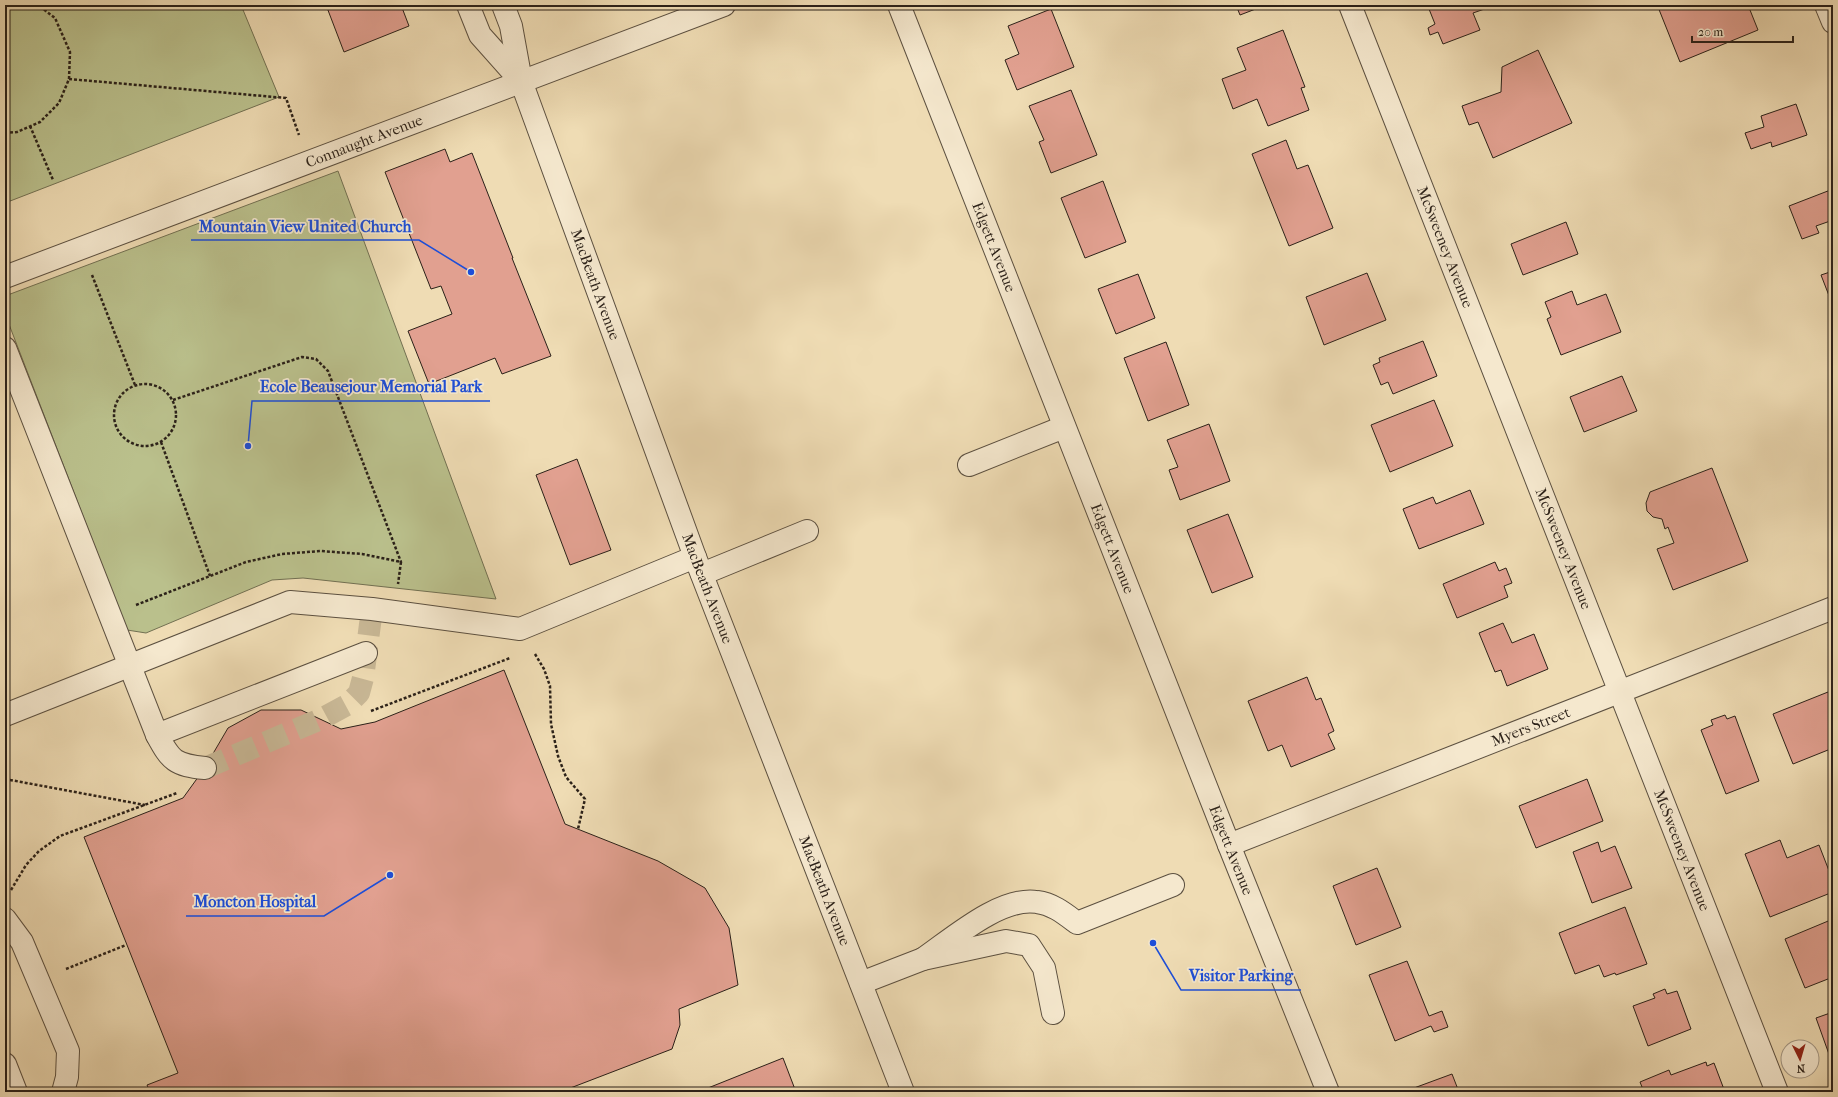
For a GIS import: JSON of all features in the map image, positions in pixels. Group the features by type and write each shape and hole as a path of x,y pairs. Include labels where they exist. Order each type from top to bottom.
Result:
{"street":[{"name":"MacBeath Avenue","path":"468,5 480,35 521,81"},
{"name":"MacBeath Avenue","path":"503,5 511,26 521,81 699,565 903,1092"},
{"name":"Connaught Avenue","path":"5,277 724,5"},
{"name":"Edgett Avenue","path":"899,5 1064,427 1328,1092"},
{"name":"McSweeney Avenue","path":"1350,5 1778,1092"},
{"path":"1826,5 1833,22"},
{"path":"5,348 157,735 168,754 194,767"},
{"path":"969,465 1064,427"},
{"path":"5,715 290,602 372,608 520,629 699,565 808,531"},
{"name":"Myers Street","path":"1229,845 1833,608"},
{"path":"157,735 366,653"},
{"path":"923,959 995,910 1017,903 1037,902 1060,910 1077,923 1173,885"},
{"path":"5,919 22,942 68,1051 67,1077 63,1092"},
{"path":"861,983 923,959 1006,941 1029,945 1044,968 1052,1013"},
{"path":"5,1064 16,1092"}],"path":[{"path":"5,133 17,132 40,122 59,103 69,79 70,52 55,18 38,5"},
{"path":"69,79 286,98 307,162"},
{"path":"30,126 53,180"},
{"path":"81,248 135,385"},
{"path":"173,400 302,357 316,359 328,371 401,562 397,591"},
{"path":"150,384 164,390 173,400 176,421 172,431 161,442 145,447 134,445 122,437 117,430 113,420 115,403 123,392 135,385 150,384"},
{"path":"161,442 210,576"},
{"path":"134,606 246,562 282,554 322,551 362,554 401,562"},
{"path":"532,649 544,669 550,686 551,724 558,756 566,777 585,799 578,829"},
{"path":"371,711 517,655"},
{"path":"11,890 26,865 39,851 60,836 175,795 186,785 194,767"},
{"path":"5,779 146,805"},
{"path":"66,968 126,945"}],"green space":[{"path":"5,5 241,5 279,97 5,203"},
{"path":"338,171 496,599 303,578 272,580 146,633 127,630 5,314 5,296"}],"building":[{"path":"326,5 401,5 409,26 344,52"},
{"path":"1236,5 1266,5 1240,15"},
{"path":"1438,5 1493,6 1473,13 1480,30 1443,44 1438,32 1430,35 1428,28 1435,24 1429,9"},
{"path":"1664,5 1748,5 1758,30 1680,62 1658,7"},
{"path":"1051,9 1074,67 1017,90 1005,60 1019,54 1008,26"},
{"path":"1283,30 1305,87 1301,88 1309,110 1268,126 1257,99 1233,109 1222,79 1246,70 1237,48"},
{"path":"1538,50 1572,123 1493,158 1478,122 1469,125 1462,106 1501,92 1502,67"},
{"path":"1071,90 1097,155 1051,173 1039,142 1044,140 1029,106"},
{"path":"1796,104 1807,135 1772,147 1771,142 1751,149 1745,133 1764,127 1761,116"},
{"path":"1286,140 1297,169 1308,165 1333,228 1289,246 1252,154"},
{"path":"445,149 450,162 472,153 551,356 502,374 495,358 429,384 408,331 452,314 441,286 431,289 385,172"},
{"path":"1103,181 1126,242 1085,258 1061,198"},
{"path":"1833,189 1833,220 1816,226 1819,233 1802,239 1789,206"},
{"path":"1566,222 1578,254 1523,275 1511,244"},
{"path":"1833,271 1833,306 1821,275"},
{"path":"1367,273 1386,320 1324,345 1306,297"},
{"path":"1138,274 1155,318 1116,334 1098,289"},
{"path":"1572,291 1577,305 1606,294 1621,332 1561,355 1547,319 1551,317 1545,302"},
{"path":"1423,341 1437,376 1393,394 1388,382 1381,385 1373,365 1380,362 1379,358"},
{"path":"1166,342 1189,405 1148,421 1124,358"},
{"path":"1622,376 1637,411 1584,432 1570,397"},
{"path":"1434,400 1453,446 1390,472 1371,425"},
{"path":"1209,424 1230,481 1180,500 1169,470 1178,467 1167,440"},
{"path":"577,459 611,550 570,565 536,475"},
{"path":"1712,468 1748,561 1673,590 1657,549 1674,543 1668,527 1665,529 1662,519 1653,517 1647,511 1646,503 1650,492"},
{"path":"1470,490 1484,524 1419,549 1403,509 1433,497 1436,504"},
{"path":"1228,514 1253,577 1212,593 1187,530"},
{"path":"1495,562 1499,571 1506,568 1512,583 1504,586 1508,597 1457,618 1443,584"},
{"path":"1503,623 1512,643 1534,634 1548,669 1507,686 1501,670 1495,672 1479,633"},
{"path":"504,670 565,824 658,861 705,888 729,928 738,985 679,1009 680,1025 672,1049 560,1092 150,1092 147,1085 178,1073 84,837 183,798 204,769 228,728 261,710 301,710 341,729 375,722"},
{"path":"1307,677 1316,700 1321,698 1334,731 1328,734 1335,749 1291,767 1282,745 1268,751 1248,701"},
{"path":"1833,690 1833,748 1793,764 1773,714"},
{"path":"1725,715 1727,719 1735,716 1759,781 1726,794 1701,730 1713,725 1711,720"},
{"path":"1587,779 1603,821 1536,848 1519,806"},
{"path":"1780,840 1787,858 1819,845 1833,881 1833,892 1770,917 1745,854"},
{"path":"1598,842 1601,852 1615,846 1632,888 1592,903 1573,852"},
{"path":"1377,868 1401,927 1356,945 1333,886"},
{"path":"1625,907 1647,964 1616,975 1615,973 1604,977 1599,965 1575,974 1559,933"},
{"path":"1833,919 1833,977 1805,988 1785,939"},
{"path":"1407,961 1429,1016 1442,1011 1448,1027 1434,1032 1431,1026 1395,1041 1369,975"},
{"path":"1665,989 1667,994 1677,991 1691,1029 1648,1046 1633,1006 1655,998 1653,994"},
{"path":"1833,1012 1833,1056 1830,1057 1816,1018"},
{"path":"783,1058 796,1092 698,1092"},
{"path":"1706,1062 1707,1066 1714,1063 1725,1092 1644,1092 1640,1082 1669,1070 1671,1075"},
{"path":"1452,1074 1459,1092 1415,1092 1414,1088"}],"tunnel":[{"path":"205,768 321,719 347,705 359,693 363,678 372,609"}],"place":[{"name":"Mountain View United Church","path":"471,272"},
{"name":"Ecole Beausejour Memorial Park","path":"248,446"},
{"name":"Moncton Hospital","path":"390,875"},
{"name":"Visitor Parking","path":"1153,943"}]}
